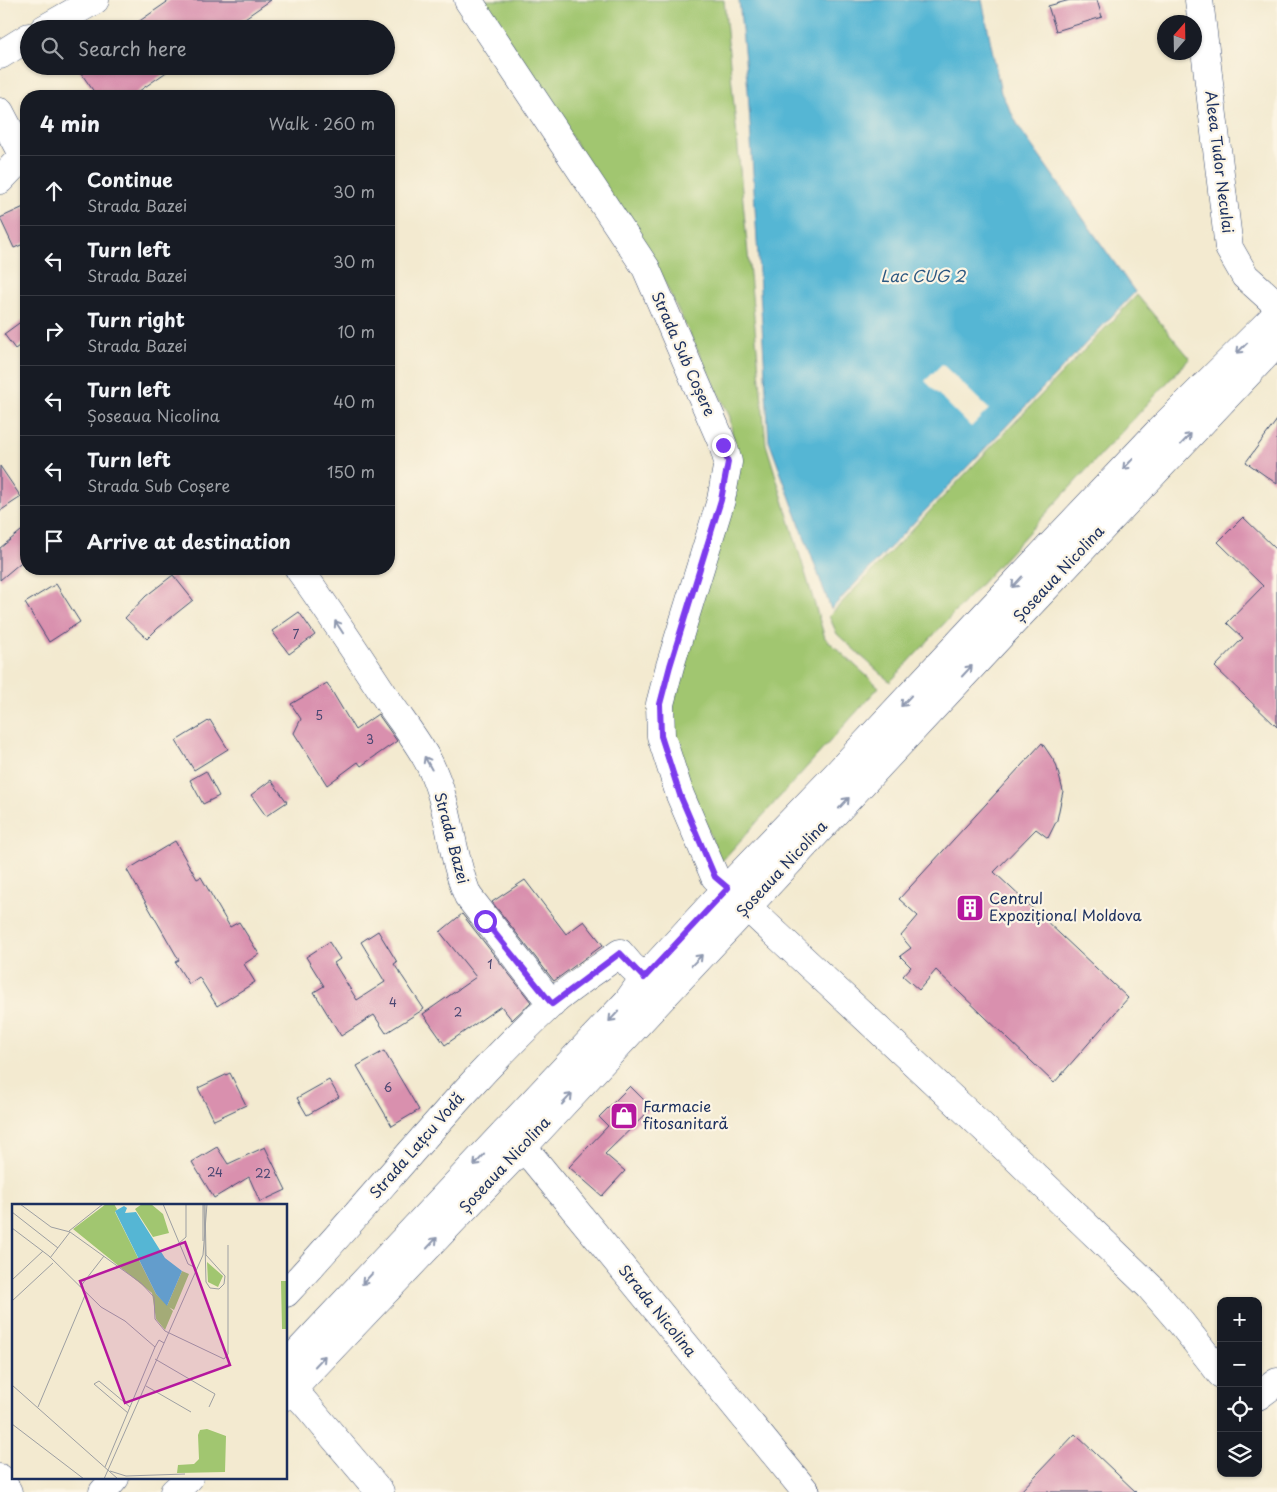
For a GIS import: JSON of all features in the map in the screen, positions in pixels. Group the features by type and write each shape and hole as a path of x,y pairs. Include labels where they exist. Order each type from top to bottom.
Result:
{"street":[{"path":"60,20 95,0"},
{"name":"Strada Sub Coșere","path":"468,0 646,268 723,445 728,462 721,500 660,704 661,736 680,795 715,877 1016,1158 1150,1287 1217,1369"},
{"name":"Aleea Tudor Neculai","path":"1199,0 1229,248 1245,276 1277,305"},
{"path":"0,112 20,149"},
{"path":"0,180 20,162"},
{"name":"Șoseaua Nicolina","path":"288,1384 654,987 728,888 836,776 1159,431 1277,314"},
{"name":"Șoseaua Nicolina","path":"654,987 748,906 1277,342"},
{"name":"Strada Bazei","path":"303,575 429,765 443,798 461,879 468,896 552,1004"},
{"path":"552,1004 620,953 654,987"},
{"name":"Strada Lațcu Vodă","path":"288,1291 396,1172 454,1102 552,1004"},
{"name":"Strada Nicolina","path":"514,1140 534,1160 806,1492"},
{"path":"1262,1393 1277,1382"},
{"path":"288,1384 380,1492"},
{"path":"0,1478 8,1492"},
{"path":"103,1492 114,1480"},
{"path":"174,1492 187,1480"}],"green space":[{"path":"483,0 724,0 766,444 825,638 879,687 721,862 686,776 668,711 736,468 730,417 662,277"},
{"path":"1137,295 1190,358 890,682 837,634 829,616"}],"water":[{"name":"Lac CUG 2","path":"739,0 982,0 1001,93 1020,129 1135,292 831,609 769,441 748,90"}],"pier":[{"path":"942,364 989,409 971,427 925,381"}],"building":[{"path":"170,0 271,0 242,20 141,20"},
{"path":"1070,0 1097,0 1102,17 1056,31 1048,6"},
{"path":"82,75 162,75 141,90 93,90"},
{"path":"20,209 20,246 14,248 0,218"},
{"path":"20,322 20,345 15,349 4,334"},
{"path":"1277,420 1277,484 1246,462"},
{"path":"0,466 20,498 0,511"},
{"path":"1243,517 1277,550 1277,727 1215,667 1243,638 1227,623 1263,586 1218,542"},
{"path":"20,532 20,563 0,580 0,548"},
{"path":"173,575 193,600 147,639 125,618 146,596"},
{"path":"56,584 80,622 49,642 25,603"},
{"path":"299,612 315,635 289,654 272,631"},
{"path":"327,683 355,730 378,714 397,741 361,766 358,762 327,785 294,733 301,719 291,704"},
{"path":"210,720 228,749 194,770 176,741"},
{"name":"Centrul Expozițional Moldova","path":"1042,743 1056,764 1063,791 1057,820 1048,838 1036,829 994,872 1128,998 1054,1083 936,970 919,990 903,976 911,967 900,956 911,948 901,936 918,916 899,899"},
{"path":"206,771 219,796 203,804 190,780"},
{"path":"271,780 287,802 266,816 251,795"},
{"path":"175,841 197,879 201,877 230,927 239,922 259,954 244,964 255,982 217,1006 199,977 189,984 175,962 179,960 127,870"},
{"path":"525,880 566,934 584,921 603,945 554,981 492,902"},
{"path":"462,914 531,1002 512,1020 501,1006 445,1045 423,1014 476,977 440,932"},
{"path":"378,931 397,962 394,964 424,1009 386,1033 374,1015 341,1036 314,992 324,986 306,957 329,942 340,959 334,963 357,1000 385,982 361,942"},
{"path":"384,1051 419,1110 392,1126 357,1066"},
{"path":"230,1073 246,1105 214,1120 198,1088"},
{"path":"329,1080 339,1097 307,1115 297,1098"},
{"path":"630,1086 652,1108 605,1154 625,1171 602,1196 569,1167 608,1126 599,1117"},
{"path":"217,1147 228,1164 265,1147 286,1190 260,1202 249,1177 214,1198 192,1162"},
{"path":"1075,1434 1136,1492 1020,1492"}],"place":[{"name":"Centrul Expozițional Moldova","path":"970,908"},
{"name":"Farmacie fitosanitară","path":"624,1116"}],"route":[{"path":"485,921 552,1004 620,953 644,978 728,888 715,877 680,795 661,736 660,704 721,500 728,462 723,445"}]}
